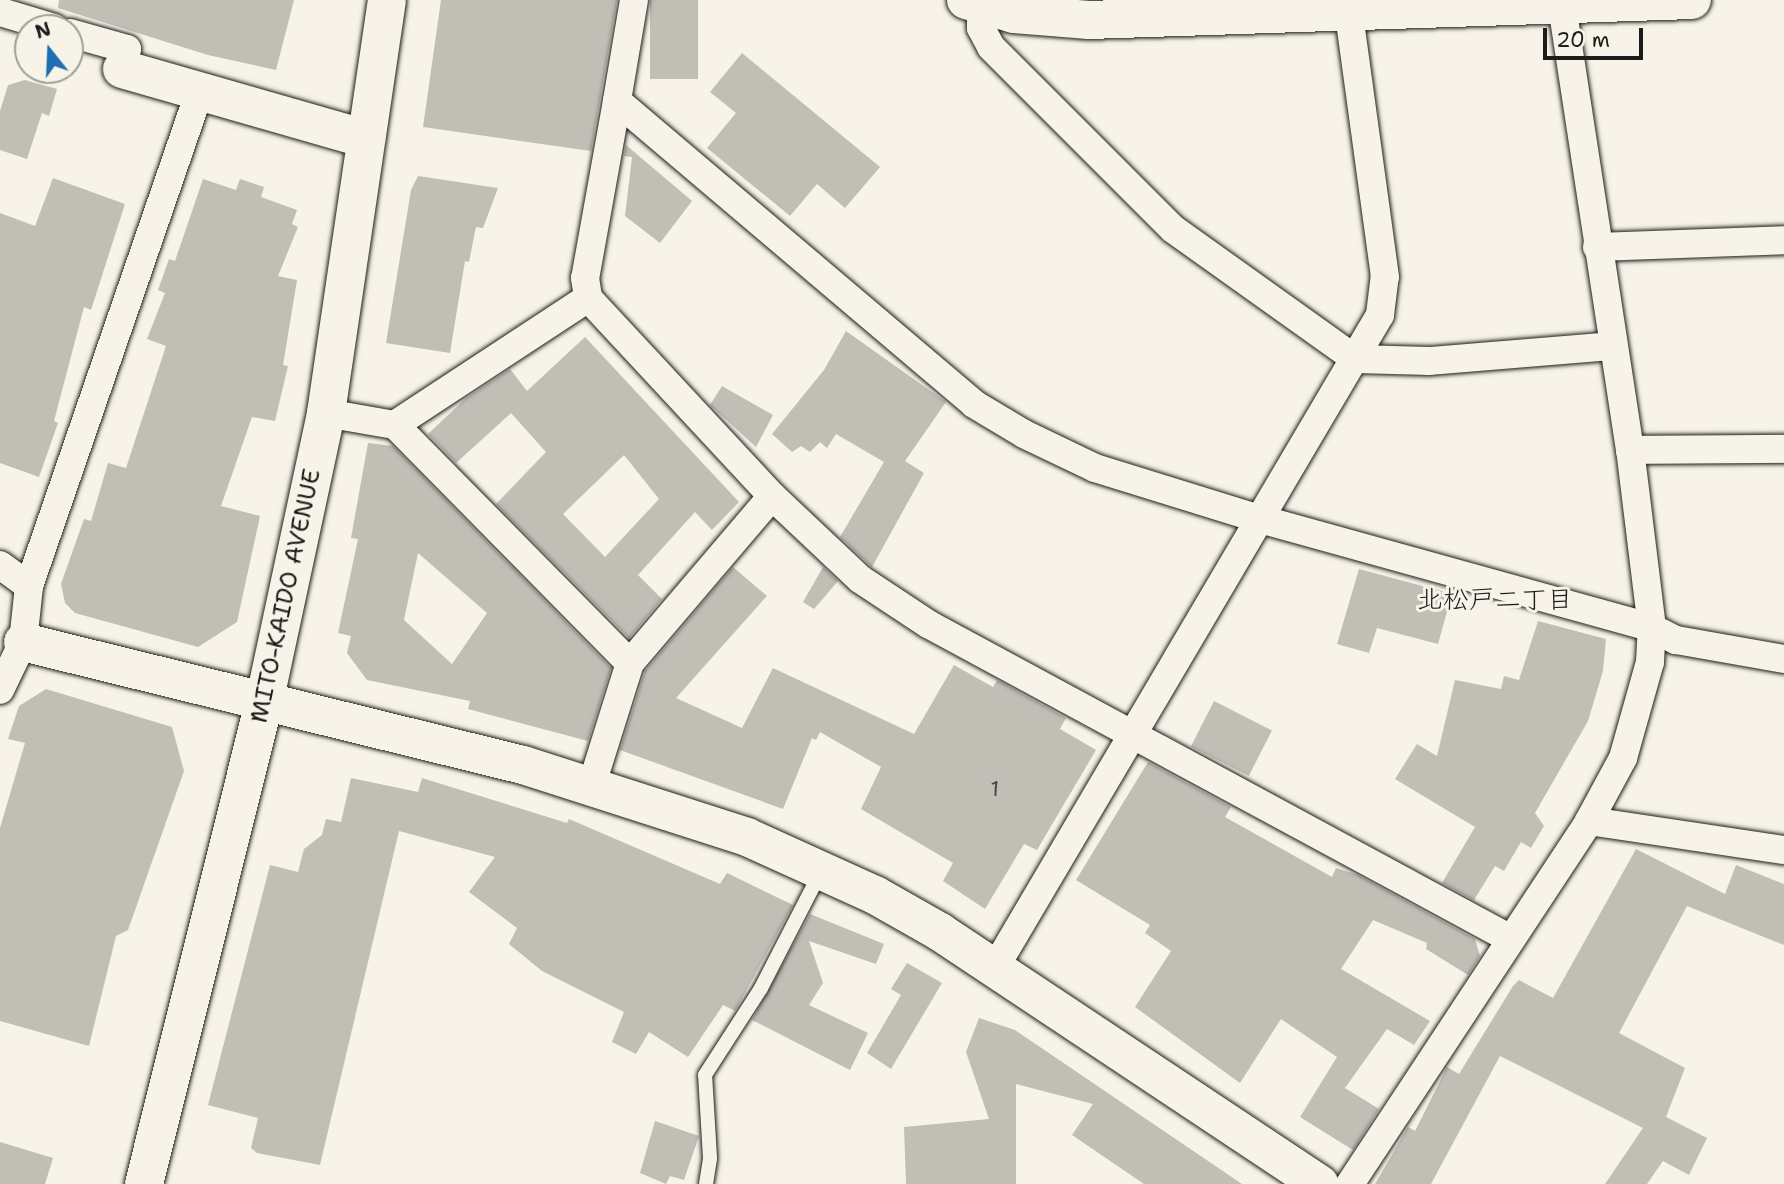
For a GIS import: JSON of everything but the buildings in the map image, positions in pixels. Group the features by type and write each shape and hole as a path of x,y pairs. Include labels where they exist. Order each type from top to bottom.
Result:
{"main road":[{"name":"MITO-KAIDO AVENUE","path":"144,1184 264,703 326,413 387,0"},
{"path":"973,3 1089,10 1692,0"},
{"path":"122,69 366,139"},
{"path":"23,642 592,784 822,869 996,966 1320,1184"}],"street":[{"path":"634,0 585,278 588,299 772,496 860,579 905,609 1133,737 1510,938"},
{"path":"973,3 981,28 992,47 1173,229 1354,359 1430,361 1612,346"},
{"path":"1350,1184 1589,821 1623,758 1639,712 1652,628 1630,450 1561,3"},
{"path":"996,966 1380,315 1385,277 1348,6"},
{"path":"84,37 127,49 122,69"},
{"path":"0,690 23,642 29,586 199,93"},
{"path":"617,102 974,404 1095,468 1260,519 1652,628 1676,640 1784,659"},
{"path":"1597,247 1784,240"},
{"path":"395,425 588,299"},
{"path":"326,413 395,425 630,663"},
{"path":"1630,450 1784,449"},
{"path":"592,784 630,663 772,496"},
{"path":"0,565 29,586"},
{"path":"1589,821 1784,850"}],"lane":[{"path":"706,1184 710,1158 705,1075 761,988 822,869"}],"district":[{"name":"北松戸二丁目","path":"1495,599"}]}
